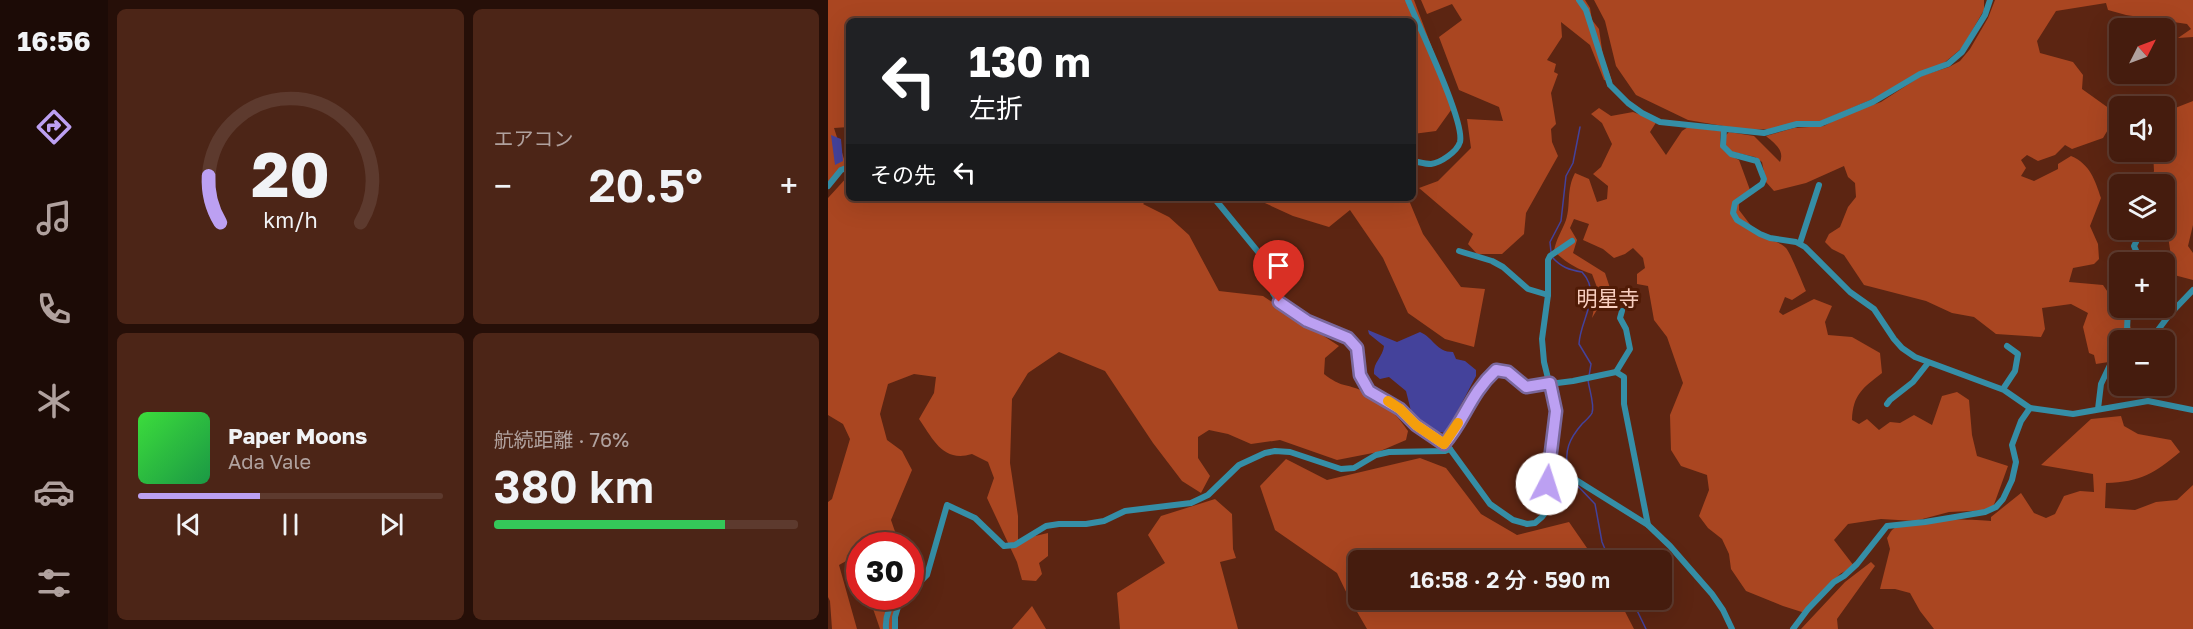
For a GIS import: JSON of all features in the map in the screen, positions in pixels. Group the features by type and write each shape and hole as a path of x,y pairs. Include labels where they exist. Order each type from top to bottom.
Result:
{"street":[{"path":"1408,0 1416,18"},
{"path":"1580,0 1586,10 1610,85 1628,103 1660,122 1764,133 1797,124 1813,125 1874,102 1920,74 1957,59 1985,15 1990,0"},
{"path":"1416,19 1443,81 1460,139 1456,149 1436,163 1416,162"},
{"path":"1724,129 1723,146 1731,154 1755,159 1760,163 1764,178 1762,184 1735,203 1732,208 1734,216 1760,234 1800,243 1850,292 1874,309 1902,348 1915,357 2003,389 2030,408 2073,414 2148,401 2193,410"},
{"path":"828,186 841,170 846,168"},
{"path":"1800,243 1819,184"},
{"path":"1216,201 1268,264 1272,273 1273,293 1279,302 1307,321 1348,338 1357,348 1360,375 1369,391 1400,409 1416,425 1450,449 1490,504 1514,520 1527,524 1535,523 1548,509 1551,500 1547,484 1556,411 1544,362 1542,339 1548,295 1548,260 1550,256 1572,241"},
{"path":"2136,242 2134,246 2137,252"},
{"path":"1459,251 1492,261 1503,267 1524,286 1548,295"},
{"path":"2158,330 2193,290"},
{"path":"1616,372 1630,349 1626,329 1620,318 1622,311"},
{"path":"2127,330 2128,318"},
{"path":"2003,389 2015,371 2018,354 2007,346"},
{"path":"1887,404 1913,382 1928,363"},
{"path":"2098,409 2101,384 2109,367"},
{"path":"1444,444 1473,395 1496,370 1508,372 1526,387 1616,372 1624,377 1624,404 1648,525"},
{"path":"1792,629 1834,582 1857,564 1887,526 1985,512 1996,507 2003,499 2012,480 2016,462 2012,445 2021,421 2030,408"},
{"path":"924,578 927,575 948,505 975,518 1004,546 1015,545 1046,526 1086,524 1104,521 1125,511 1191,503 1208,495 1239,465 1275,451 1290,452 1341,469 1354,468 1376,455 1445,452 1450,449"},
{"path":"1549,463 1648,525 1670,546 1712,594 1724,610 1732,629"},
{"path":"886,629 887,615 890,610"},
{"path":"895,629 897,610"}],"shaded area":[{"path":"828,0 1414,0 1454,106 1436,131 1416,134 1416,18 846,18 846,127 834,128 846,165 828,185"},
{"path":"1421,0 1585,0 1590,8 1592,20 1599,29 1603,56 1612,81 1604,80 1590,45 1561,22 1562,37 1547,60 1556,64 1554,72 1558,74 1551,93 1556,124 1551,129 1552,142 1558,156 1526,213 1524,234 1502,254 1477,254 1468,244 1473,234 1419,188 1438,181 1471,148 1467,119 1503,121 1499,107 1459,90 1439,37 1462,20 1452,4 1427,14"},
{"path":"1594,0 1984,0 1984,10 1962,48 1944,63 1875,98 1819,122 1747,130 1688,120 1636,95 1616,66 1605,21"},
{"path":"1995,0 2193,0 2193,37 2178,38 2191,29 2187,24 2175,22 2175,18 2126,15 2108,10 2106,3 2056,11 2037,41 2040,53 2073,62 2083,75 2082,89 2109,108 2109,128 2103,138 2072,149 2065,145 2055,155 2038,161 2027,155 2021,160 2026,168 2021,176 2034,181 2058,169 2058,164 2071,156 2083,163 2094,179 2101,198 2090,226 2098,244 2099,259 2094,264 2073,268 2069,282 2103,285 2109,294 2109,318 2128,318 2130,330 2109,330 2109,362 2096,364 2094,355 2089,353 2083,327 2088,313 2071,304 2042,308 2045,329 2041,337 1996,334 1974,317 1952,313 1926,301 1864,285 1844,255 1832,249 1825,242 1829,234 1840,227 1848,207 1856,197 1855,183 1848,177 1844,166 1806,183 1774,191 1766,182 1762,162 1755,157 1729,151 1726,146 1726,135 1729,132 1754,136 1780,162 1780,150 1766,136 1794,128 1824,126 1842,116 1881,102 1921,76 1949,67 1960,61 1970,49 1988,18"},
{"path":"2193,101 2193,225 2188,246 2193,253 2193,280 2175,275 2175,252 2170,252 2169,240 2175,240 2175,174 2153,174 2154,162 2175,162 2175,108"},
{"path":"1599,108 1611,116 1633,112 1657,121 1650,132 1666,155 1682,131 1688,127 1721,131 1721,146 1723,150 1739,160 1750,190 1739,199 1739,210 1761,235 1786,248 1806,291 1792,300 1785,297 1779,312 1783,315 1814,299 1832,306 1825,322 1828,335 1852,337 1880,353 1882,373 1860,392 1854,404 1852,420 1859,424 1867,419 1879,430 1890,422 1900,423 1914,415 1932,425 1942,396 1957,392 1969,400 1972,435 1977,456 2008,466 1992,510 1949,512 1915,521 1881,519 1848,524 1834,540 1854,566 1840,574 1805,613 1746,591 1731,569 1729,554 1722,539 1708,528 1699,516 1709,490 1707,475 1681,466 1671,450 1670,415 1683,383 1667,337 1654,320 1648,286 1637,284 1637,274 1645,268 1643,258 1633,248 1614,258 1603,249 1583,240 1589,224 1574,219 1570,228 1577,240 1573,253 1605,273 1610,288 1592,318 1598,290 1592,274 1562,259 1554,251 1566,220 1570,185 1575,173 1589,179 1597,202 1607,199 1608,186 1593,174 1601,167 1612,144 1602,123 1591,114"},
{"path":"831,135 841,139 843,161 835,165"},
{"path":"846,178 846,201 1146,201 1143,204 1169,217 1189,235 1219,291 1263,296 1339,346 1325,358 1324,374 1340,383 1370,394 1394,413 1408,431 1406,440 1378,452 1337,460 1280,440 1251,444 1228,434 1209,430 1198,437 1198,458 1210,476 1201,493 1182,481 1153,443 1105,371 1059,352 1028,373 1012,399 1010,463 1018,516 1018,540 1048,533 1048,556 1039,563 1042,574 1036,581 1022,580 1017,562 987,498 994,478 988,462 972,454 953,455 934,441 919,419 934,393 936,377 914,374 888,384 880,414 887,440 902,451 912,470 891,520 895,532 846,532 846,561 839,565 846,590 846,610 852,610 857,629 832,629 828,597 828,502 832,499 850,439 843,424 828,415 828,198"},
{"path":"1260,201 1409,201 1423,234 1461,287 1485,289 1474,347 1445,339 1408,313 1383,258 1350,210 1329,227 1293,216"},
{"path":"1368,330 1397,342 1420,332 1443,350 1453,352 1456,359 1465,361 1476,370 1476,376 1446,433 1433,431 1412,415 1406,391 1389,377 1380,379 1374,374 1384,346 1369,334"},
{"path":"2121,416 2124,426 2138,434 2171,440 2180,452 2147,475 2129,481 2106,483 2105,508 2135,510 2156,502 2177,500 2193,485 2193,629 1934,629 1910,593 1895,589 1880,589 1890,549 1887,538 1892,530 1899,526 1940,520 1991,521 1991,517 2021,493 2034,513 2046,518 2055,514 2064,496 2080,491 2094,492 2093,474 2041,465 2091,419"},
{"path":"1420,458 1446,468 1481,514 1517,535 1569,522 1588,550 1348,550 1348,596 1337,573 1275,530 1260,486 1286,459 1327,480"},
{"path":"1215,499 1232,514 1233,549 1236,558 1220,562 1238,629 1120,629 1117,593 1165,563 1148,535 1161,516"},
{"path":"1871,562 1875,566 1837,619 1838,629 1801,629 1845,582"},
{"path":"1032,606 1046,629 1012,629"},
{"path":"873,610 896,610 892,629 880,629"},
{"path":"1356,610 1624,610 1634,629 1367,629"}],"waterway":[{"path":"1551,252 1550,242 1561,221 1566,176 1573,163 1580,127"},
{"path":"1552,257 1566,268 1582,272 1591,289 1591,298 1579,344 1591,364 1589,376"},
{"path":"1568,471 1567,451 1571,440 1593,410 1588,380"},
{"path":"1573,481 1595,504 1605,550"},
{"path":"1637,610 1646,629"}],"slow traffic":[{"path":"1388,401 1416,425 1444,444 1458,423"}],"district":[{"name":"明星寺","path":"1608,298"}],"route":[{"path":"1279,302 1307,321 1336,332 1354,343 1359,353 1360,375 1369,391 1400,409 1416,425 1444,444 1473,395 1496,370 1503,369 1526,387 1550,383 1556,411 1547,484"}]}
